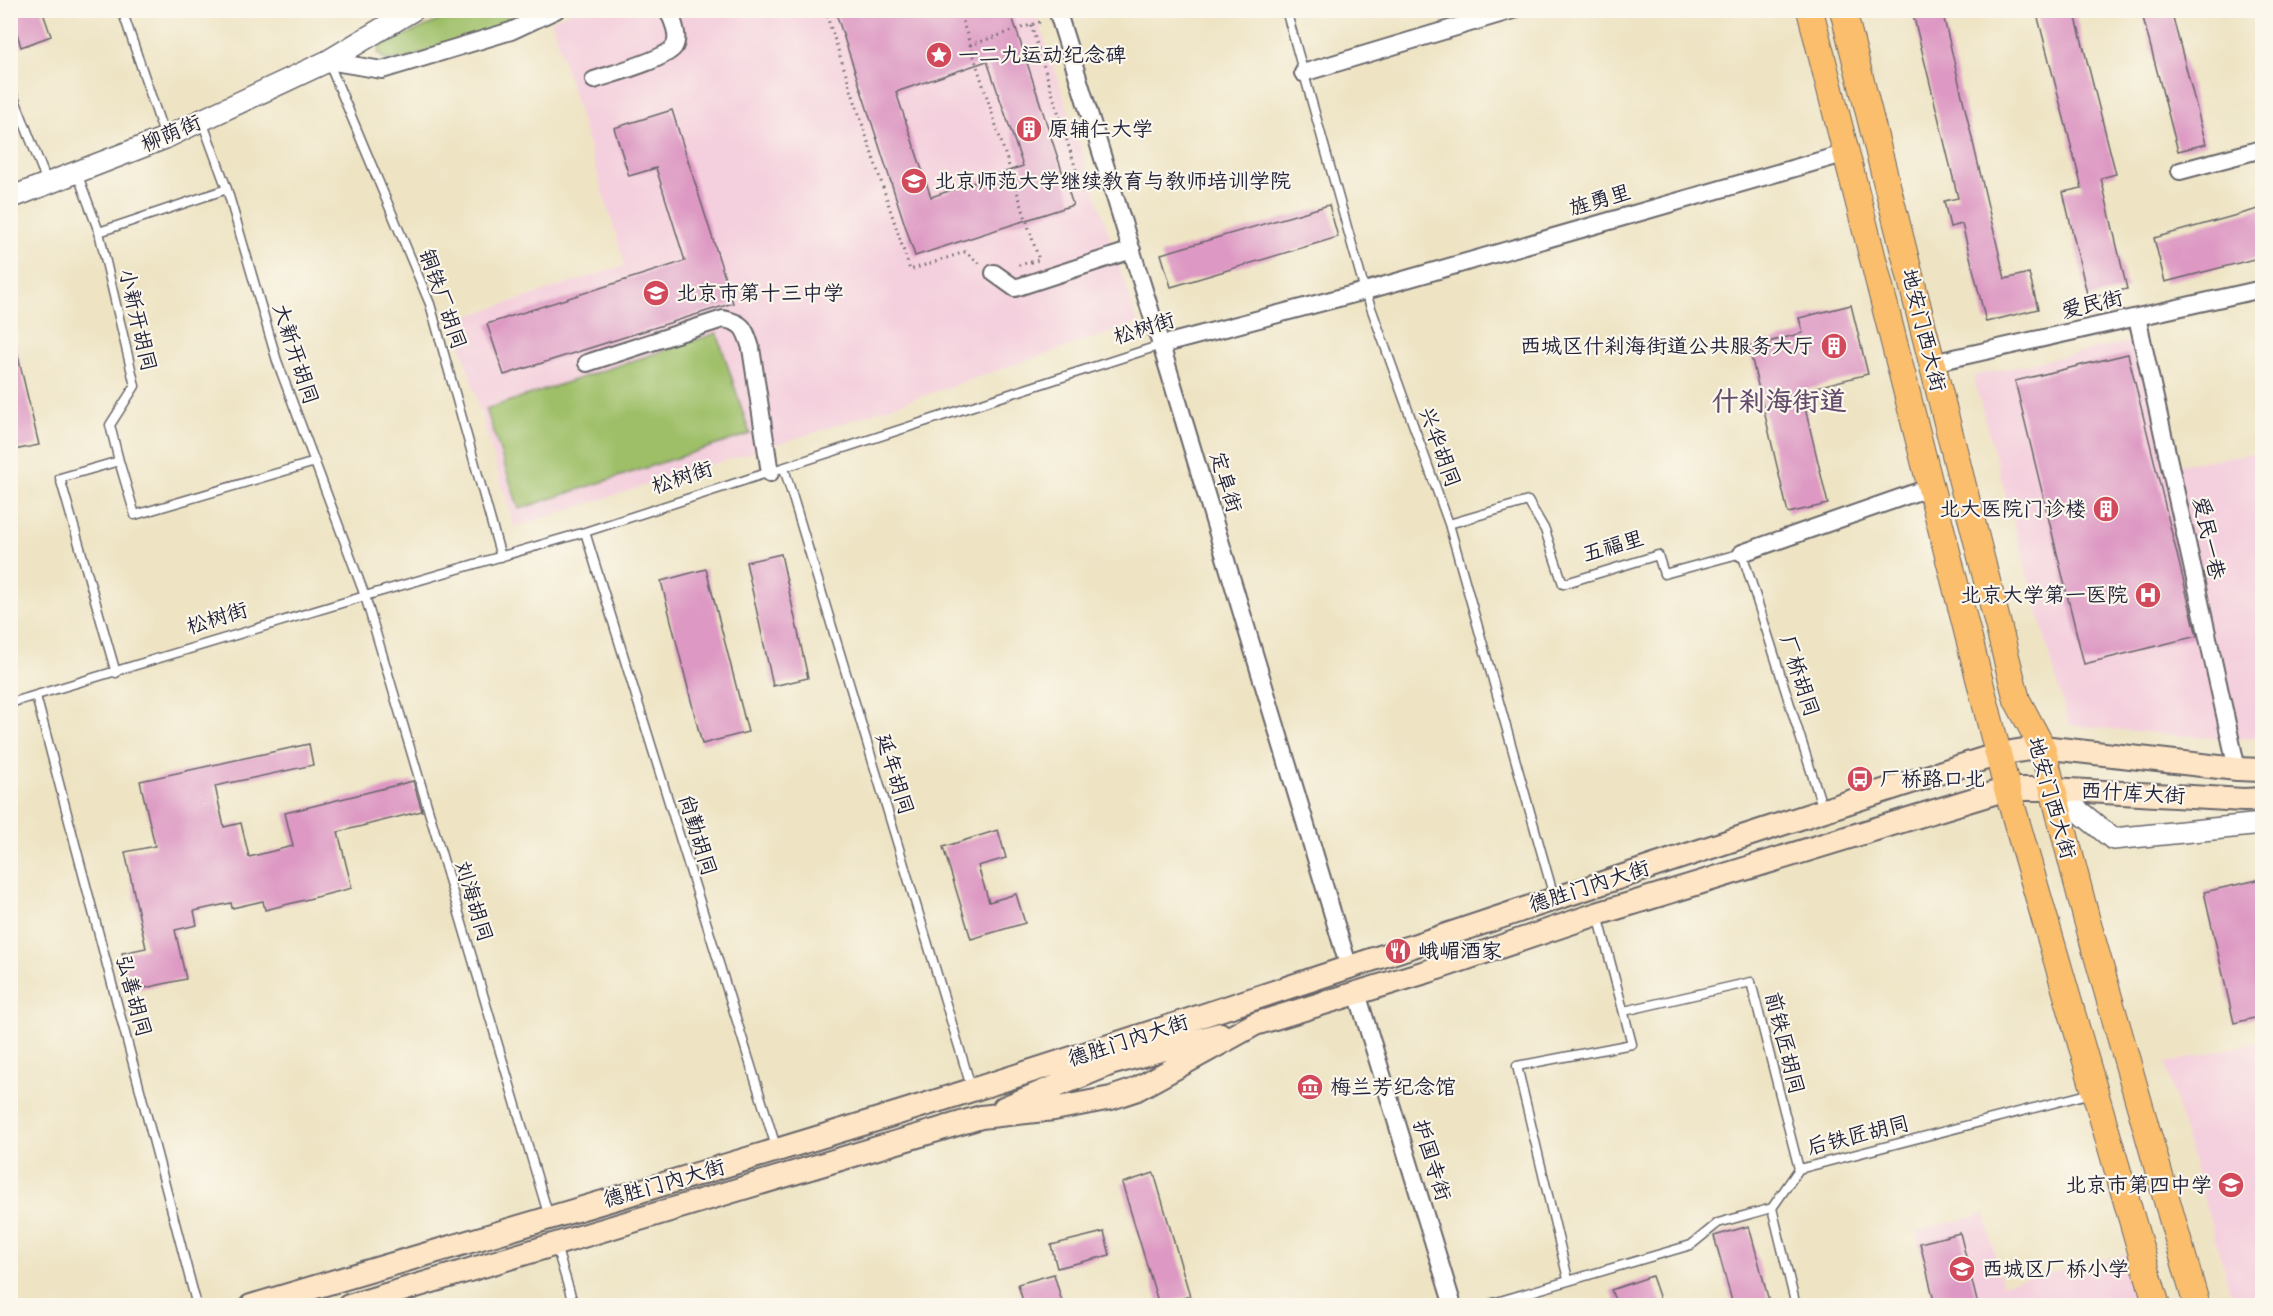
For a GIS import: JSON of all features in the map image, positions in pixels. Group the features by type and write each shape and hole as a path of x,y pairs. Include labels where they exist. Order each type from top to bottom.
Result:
{"main road":[{"name":"地安门西大街","path":"1810,10 2007,789 2157,1305"},
{"name":"地安门西大街","path":"1843,10 2017,700 2042,747 2086,917 2197,1305"},
{"name":"西什库大街","path":"1999,754 2042,747 2262,770"},
{"name":"德胜门内大街","path":"251,1305 972,1090 1349,968 1554,897 1999,754"},
{"name":"德胜门内大街","path":"349,1305 981,1117 1110,1064 1255,1024 1429,971 1598,914 2007,789 2052,789"},
{"name":"西什库大街","path":"2052,789 2244,800 2262,799"},
{"path":"1420,943 1429,971"},
{"path":"1349,968 1357,993"},
{"path":"1248,1001 1255,1024"},
{"name":"德胜门内大街","path":"981,1117 1054,1109 1112,1098 1135,1090 1255,1024"},
{"path":"549,1217 556,1243"}],"street":[{"name":"柳荫街","path":"10,198 165,138 328,61 413,10"},
{"path":"328,61 382,70 511,31 556,10"},
{"path":"594,80 660,57 674,47 677,36 668,10"},
{"path":"1303,73 1513,10"},
{"name":"定阜街","path":"1058,13 1349,968"},
{"path":"2180,171 2262,149"},
{"name":"旌勇里","path":"1365,291 1847,153"},
{"path":"993,273 1015,288 1132,250"},
{"name":"爱民街","path":"1932,363 2262,289"},
{"name":"松树街","path":"1161,345 1365,291"},
{"name":"爱民一巷","path":"2137,317 2237,769"},
{"path":"587,363 723,319 736,322 745,329 751,348 777,470"},
{"name":"五福里","path":"1742,553 1931,487"},
{"name":"西什库大街","path":"2237,769 2262,765"},
{"name":"西什库大街","path":"2052,789 2113,839 2262,824"},
{"name":"护国寺街","path":"1357,993 1453,1305"}],"lane":[{"path":"122,10 165,138"},
{"path":"1058,13 1078,10"},
{"name":"兴华胡同","path":"1286,10 1365,291 1449,524 1554,897"},
{"name":"铜铁厂胡同","path":"328,61 430,304 501,557"},
{"path":"10,87 48,183"},
{"name":"大新开胡同","path":"202,120 227,189 277,361 365,596"},
{"name":"小新开胡同","path":"77,172 99,232 135,386 110,425 135,515 315,462"},
{"path":"99,232 227,189"},
{"name":"松树街","path":"10,703 585,532 1161,345"},
{"path":"116,673 60,478 119,461"},
{"name":"延年胡同","path":"777,470 972,1090"},
{"name":"五福里","path":"1449,524 1528,501 1545,530 1563,584 1658,555 1664,574 1742,553"},
{"name":"尚勤胡同","path":"585,532 777,1150"},
{"name":"厂桥胡同","path":"1742,553 1824,810"},
{"name":"刘海胡同","path":"365,596 549,1217"},
{"name":"弘善胡同","path":"36,696 197,1305"},
{"path":"1568,1279 1517,1066 1632,1044 1598,914"},
{"name":"前铁匠胡同","path":"1624,1011 1751,982 1799,1169"},
{"name":"后铁匠胡同","path":"1772,1208 1799,1169 2096,1092"},
{"path":"1483,1305 1691,1245 1718,1223 1772,1208 1796,1305"},
{"path":"556,1243 574,1305"}],"path":[{"path":"825,10 910,270 964,252 993,273 1039,260 959,10"},
{"path":"970,45 1031,25 1058,13"},
{"path":"1031,25 1083,192"}],"shaded area":[{"name":"北京师范大学继续教育与教师培训学院","path":"576,10 1035,10 1138,323 816,432 514,527 454,321 625,265 551,20"},
{"name":"北京大学第一医院","path":"2142,339 2170,466 2262,452 2262,736 2231,740 2069,725 1973,376"},
{"name":"北京市第四中学","path":"2262,1041 2262,1305 2234,1305 2165,1064"},
{"name":"西城区厂桥小学","path":"1985,1214 2002,1284 2127,1254 2140,1305 1934,1305 1916,1231"}],"green space":[{"path":"461,11 504,11 510,23 405,59 385,60 378,53 380,46"},
{"path":"717,333 750,434 519,509 486,409"}],"building":[{"path":"10,10 42,10 51,36 21,47"},
{"name":"原辅仁大学","path":"835,10 1010,10 1073,205 915,256","holes":["987,61 1023,166 931,197 896,92"]},
{"path":"1912,10 1942,10 2005,279 2029,273 2038,309 1986,322 1962,224 1950,227 1944,201 1958,198"},
{"path":"2036,10 2074,10 2116,174 2101,178 2127,289 2088,298 2063,192 2082,188"},
{"path":"2141,10 2171,10 2206,144 2178,151"},
{"path":"672,110 733,303 504,375 487,324 685,261 656,168 629,176 614,128"},
{"path":"1329,205 1338,237 1171,287 1161,254"},
{"path":"2262,208 2262,257 2165,282 2154,238"},
{"path":"1851,305 1868,374 1801,391 1828,504 1788,513 1749,347 1803,333 1799,318"},
{"path":"16,347 39,445 14,450 10,434 10,348"},
{"name":"北大医院门诊楼","path":"2128,354 2197,636 2084,664 2015,381"},
{"path":"781,554 808,678 773,686 746,562"},
{"path":"706,569 748,732 702,744 661,581"},
{"path":"309,744 313,765 215,786 224,827 241,823 249,857 293,846 285,813 413,781 422,811 338,832 352,888 265,910 263,901 232,908 231,903 194,911 197,925 175,930 186,979 131,991 122,953 146,948 125,852 155,846 140,781"},
{"path":"998,830 1006,858 978,866 989,902 1016,894 1025,923 971,939 943,847"},
{"path":"2262,879 2262,1016 2234,1023 2204,892"},
{"path":"1154,1173 1190,1296 1159,1305 1122,1183"},
{"path":"1749,1226 1770,1305 1733,1305 1714,1236"},
{"path":"1104,1232 1110,1255 1057,1268 1051,1245"},
{"path":"1960,1233 1978,1305 1935,1305 1920,1243"},
{"path":"1054,1274 1063,1305 1024,1305 1018,1284"},
{"path":"1652,1276 1662,1305 1617,1305 1611,1290"}],"place":[{"name":"一二九运动纪念碑","path":"939,55"},
{"name":"原辅仁大学","path":"1029,129"},
{"name":"北京师范大学继续教育与教师培训学院","path":"914,181"},
{"name":"北京市第十三中学","path":"656,293"},
{"name":"西城区什刹海街道公共服务大厅","path":"1834,346"},
{"name":"北大医院门诊楼","path":"2106,509"},
{"name":"北京大学第一医院","path":"2148,595"},
{"name":"厂桥路口北","path":"1860,779"},
{"name":"峨嵋酒家","path":"1398,951"},
{"name":"梅兰芳纪念馆","path":"1310,1087"},
{"name":"北京市第四中学","path":"2231,1185"},
{"name":"西城区厂桥小学","path":"1962,1269"}],"district":[{"name":"什刹海街道","path":"1779,401"}]}
